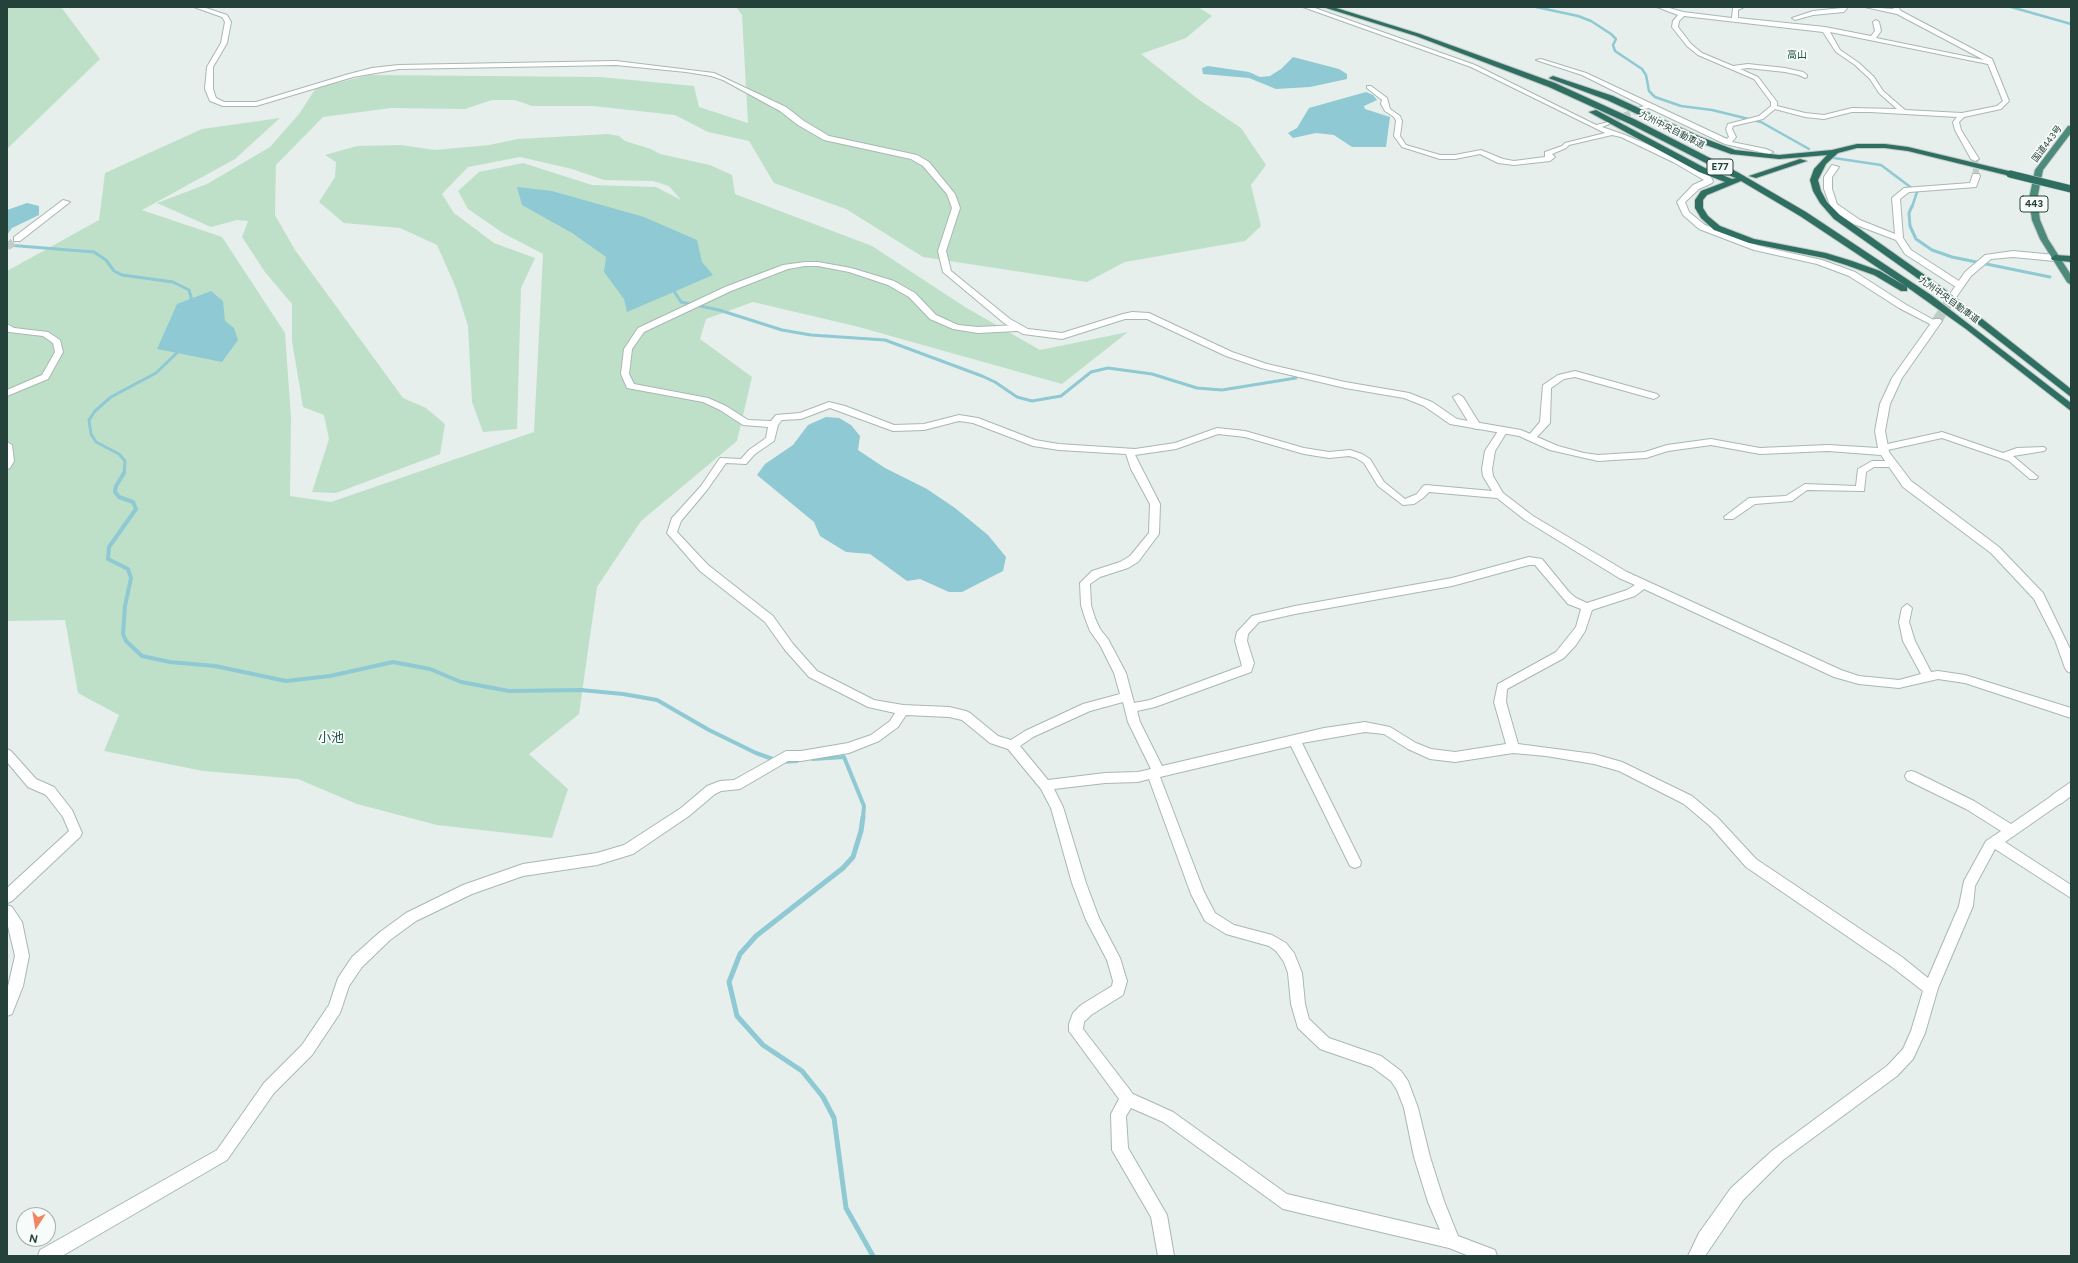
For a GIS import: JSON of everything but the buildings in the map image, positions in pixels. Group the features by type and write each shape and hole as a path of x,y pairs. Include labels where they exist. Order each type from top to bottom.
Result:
{"highway":[{"path":"1321,7 1450,49 1514,74 1566,98 1702,170 1735,181 1704,193 1699,200 1699,208 1705,218 1718,228 1752,241 1826,256 1877,273 1927,306 2071,412"},
{"name":"九州中央自動車道","path":"1326,7 1431,40 1545,82 1633,122 1736,175 1803,214 1928,297 2071,408"},
{"name":"九州中央自動車道","path":"1336,7 1378,19 1476,52 1550,80 1652,127 1738,171 1847,236 1894,267 1972,321 2071,399"},
{"path":"1378,19 1433,35 1610,98 1698,139 1723,148 1745,154 1767,157 1834,152"},
{"name":"国道443号","path":"2071,128 2040,170 2033,199 2036,220 2055,258 2071,282"},
{"path":"1753,176 1857,146 1884,146 1908,149 2071,189"},
{"path":"1834,152 1823,162 1818,169 1814,180 1817,191 1824,203 1837,216 1897,258 1986,326 2071,394"},
{"path":"2055,258 2071,259"}],"street":[{"path":"197,7 225,16 228,22 224,42 210,67 209,89 213,99 223,104 256,104 351,74 399,67 616,63 686,70 712,74 725,79 783,109 801,123 827,138 914,157 926,164 951,194 956,208 943,246 942,256 945,267 956,280 1017,328 1035,334 1062,336 1123,316 1149,316 1229,354 1264,366 1345,385 1406,395 1428,404 1448,419 1459,423 1521,433 1571,453 1598,458 1646,455 1667,448 1711,442 1760,451 1828,448 1884,450 1942,435 2012,459 2034,477"},
{"path":"1306,7 1472,66 1596,127 1623,136 1676,160 1708,178 1709,181 1696,187 1681,202 1686,213 1702,227 1757,248 1819,262 1852,274 1902,306 1936,322 1897,378 1885,404 1880,431 1884,450 1890,464 1907,484 1995,550 2038,596 2062,640 2071,668"},
{"path":"1660,7 1682,14 1825,30 1991,63"},
{"path":"1735,19 1735,9 1741,7"},
{"path":"1795,18 1813,13 1844,10 1845,7"},
{"path":"1774,107 1805,115 1824,117 1852,110 1902,110 1962,115 1999,108 2006,101 1990,60 1897,10 1868,7"},
{"path":"1825,30 1828,24 1828,12"},
{"path":"1682,14 1676,21 1675,27 1689,45 1700,54 1756,78 1774,102 1774,107"},
{"path":"1872,39 1878,30 1876,22"},
{"path":"1825,30 1838,51 1857,64 1872,78 1881,92 1902,110"},
{"path":"1539,60 1584,74 1727,143 1769,152"},
{"path":"1733,68 1748,66 1786,70 1801,73 1805,76"},
{"path":"1369,87 1378,92 1385,99 1384,104 1387,110 1397,116 1399,121 1396,136 1404,146 1440,157 1455,157 1481,152 1501,161 1514,163 1532,161 1551,157 1547,153 1564,147 1567,144 1612,133"},
{"path":"1640,109 1650,106"},
{"path":"1727,143 1733,137 1728,127 1732,124 1761,118 1774,107"},
{"path":"1962,115 1956,122 1957,126 1975,159"},
{"path":"1596,127 1607,123"},
{"path":"1835,167 1828,177 1828,189 1834,205 1841,212 1857,222 1899,238"},
{"path":"1959,285 1908,252 1899,238 1896,198 1907,190 1973,185 1976,176"},
{"path":"17,239 66,202"},
{"path":"1952,297 1968,274 1988,257 2013,254 2055,258"},
{"path":"773,424 746,423 723,408 705,400 630,386 625,374 628,349 634,338 641,330 653,323 728,289 786,267 805,264 818,264 851,270 891,283 912,295 933,317 956,328 972,330 1017,328"},
{"path":"7,327 12,330 45,334 57,342 59,352 46,377 7,393"},
{"path":"1531,438 1545,423 1547,399 1546,387 1561,377 1575,374 1654,396"},
{"path":"1458,397 1476,426"},
{"path":"1488,1256 1449,1240 1283,1201 1168,1117 1128,1099 1076,1031 1078,1018 1086,1010 1118,990 1120,980 1113,958 1093,920 1079,882 1057,807 1045,785 1012,745 994,740 966,716 960,714 903,710 872,704 813,674 789,647 769,619 704,568 672,533 676,520 700,493 723,460 743,462 752,452 771,439 773,424 779,417 801,416 830,405 842,408 893,428 924,428 952,419 967,418 982,422 1033,444 1129,452 1159,450 1198,440 1217,431 1232,432 1246,434 1304,451 1330,455 1350,454 1359,456 1368,461 1381,484 1403,502 1410,502 1415,499 1426,488 1500,495"},
{"path":"1503,430 1490,451 1487,469 1488,476 1500,495 1512,507 1563,538 1598,562 1642,585 1828,672 1859,680 1899,684 1938,675 1965,679 2071,713"},
{"path":"7,445 7,466"},
{"path":"2003,456 2017,451 2041,449"},
{"path":"1129,452 1154,504 1154,534 1134,559 1124,565 1096,574 1085,583 1086,605 1095,631 1104,642 1120,673 1134,722 1156,773 1198,894 1210,917 1231,930 1272,940 1281,947 1289,958 1295,973 1298,1004 1304,1023 1312,1033 1325,1044 1376,1061 1396,1076 1403,1086 1411,1108 1422,1157 1436,1202 1450,1234 1449,1240"},
{"path":"1729,517 1753,500 1763,501 1788,499 1804,487 1860,489 1861,471 1872,464 1890,464"},
{"path":"1012,745 1035,731 1088,707 1157,702 1247,670 1248,663 1241,641 1243,632 1256,619 1265,616 1452,582 1529,560 1538,562 1565,595 1572,601 1587,607 1631,593 1642,585"},
{"path":"1512,748 1500,702 1502,687 1560,655 1572,642 1581,628 1587,607"},
{"path":"1907,608 1904,622 1909,641 1928,677"},
{"path":"46,1256 222,1155 269,1088 307,1050 335,1008 343,983 357,962 385,936 411,917 468,889 523,870 597,859 628,850 685,812 711,790 720,786 736,785 786,756 801,756 849,748 875,738 894,724 903,710"},
{"path":"1045,785 1106,778 1138,777 1294,740 1365,727 1386,730 1412,746 1430,754 1455,757 1512,748 1546,751 1594,759 1622,767 1688,800 1714,822 1751,863 1890,958 1931,988"},
{"path":"1294,740 1355,862"},
{"path":"7,754 32,783 50,791 68,814 76,833 7,896"},
{"path":"1910,776 1970,805 2011,831"},
{"path":"1696,1256 1705,1239 1737,1194 1778,1155 1892,1071 1908,1054 1918,1033 1931,988 1966,906 1969,885 1991,845 2071,788"},
{"path":"1995,842 2071,892"},
{"path":"7,911 15,922 22,956 16,986 7,1009"},
{"path":"1128,1099 1118,1114 1120,1150 1136,1174 1159,1215 1166,1256"}],"green space":[{"path":"7,7 61,7 100,59 7,149"},
{"path":"736,7 1198,7 1212,16 1186,38 1141,54 1198,99 1241,128 1266,165 1251,185 1261,226 1245,241 1125,262 1087,282 923,257 846,209 774,183 749,141 708,132 675,115 593,106 532,106 515,100 492,100 465,109 391,108 323,117 276,165 275,215 295,250 403,398 426,408 445,424 440,454 336,493 312,492 329,439 324,415 303,407 292,341 292,304 265,272 242,237 248,221 237,220 211,227 157,203 207,184 270,147 299,114 316,88 369,75 600,77 694,86 699,107 748,123 742,15"},
{"path":"280,118 235,159 142,210 222,237 285,333 291,418 290,496 331,502 534,432 543,254 503,233 468,209 458,191 479,172 523,163 592,185 656,187 681,200 669,186 653,181 604,180 572,169 520,157 468,167 442,194 454,213 494,243 535,258 521,288 517,429 483,432 472,402 468,326 456,288 437,245 400,228 344,223 319,202 335,177 336,162 325,155 357,146 401,145 435,150 489,145 518,139 608,134 619,136 625,141 651,149 660,154 710,165 732,175 735,194 872,246 965,307 1040,350 1128,332 1062,384 855,326 753,302 706,319 700,339 752,377 737,441 641,521 597,587 579,714 529,754 568,789 552,838 437,825 357,804 298,779 203,771 104,751 119,715 78,693 65,620 7,621 7,271 99,220 105,173 202,129"}],"water":[{"path":"1293,57 1339,69 1347,74 1347,79 1310,87 1276,89 1249,78 1203,74 1202,68 1208,66 1249,72 1260,77 1270,76 1281,69"},
{"path":"1366,92 1373,95 1377,100 1364,106 1365,109 1390,117 1386,147 1352,147 1334,135 1316,133 1293,138 1288,133 1297,128 1309,108"},
{"path":"517,187 552,191 644,217 697,240 702,262 713,275 627,312 624,299 604,272 606,257 572,233 522,205"},
{"path":"27,203 39,206 39,215 12,228 7,235 7,210"},
{"path":"211,291 223,301 225,321 234,328 238,340 222,362 157,349 177,304"},
{"path":"826,417 839,418 851,425 860,436 858,450 885,468 927,489 955,508 988,535 1006,557 1003,571 962,592 949,592 920,579 907,581 870,554 846,552 820,536 814,522 757,475 765,464 793,445 808,425"}],"waterway":[{"path":"1536,7 1578,16 1591,21 1611,34 1616,39 1613,45 1615,51 1642,69 1646,75 1649,91 1655,97 1681,106 1712,110 1761,122 1809,149"},
{"path":"2011,7 2071,24"},
{"path":"1834,158 1881,165 1917,192 1912,207"},
{"path":"1912,206 1909,213 1910,226 1916,239 1932,250 1952,257 2050,277"},
{"path":"7,245 94,252 106,260 114,271 122,275 173,282 189,290 193,304"},
{"path":"672,288 681,302 719,310 782,330 811,335 885,340 982,376 995,382 1017,397 1032,401 1061,396 1091,372 1108,368 1152,374 1197,388 1222,390 1296,378"},
{"path":"124,474 125,461 119,454 96,442 91,434 89,420 95,411 111,397 156,373 181,349"},
{"path":"124,473 116,486 115,492 119,497 133,502 136,509 109,547 108,559 128,569 131,578 125,606 123,634 126,641 142,656 170,662 215,666 286,681 330,676 393,662 430,669 461,682 509,691 581,690 623,694 657,700 709,730 756,753 781,762 797,761"},
{"path":"813,759 844,757 864,806 863,818"},
{"path":"863,817 861,831 853,857 843,868 756,936 740,954 729,982 737,1016 763,1045 802,1071 823,1097 834,1118 846,1208 873,1256"}],"tunnel":[{"path":"1607,123 1640,109"},
{"path":"1975,159 1976,176"},
{"path":"7,247 17,239"},
{"path":"1937,321 1952,297"}],"district":[{"name":"高山","path":"1797,55"},
{"name":"小池","path":"331,738"}]}
